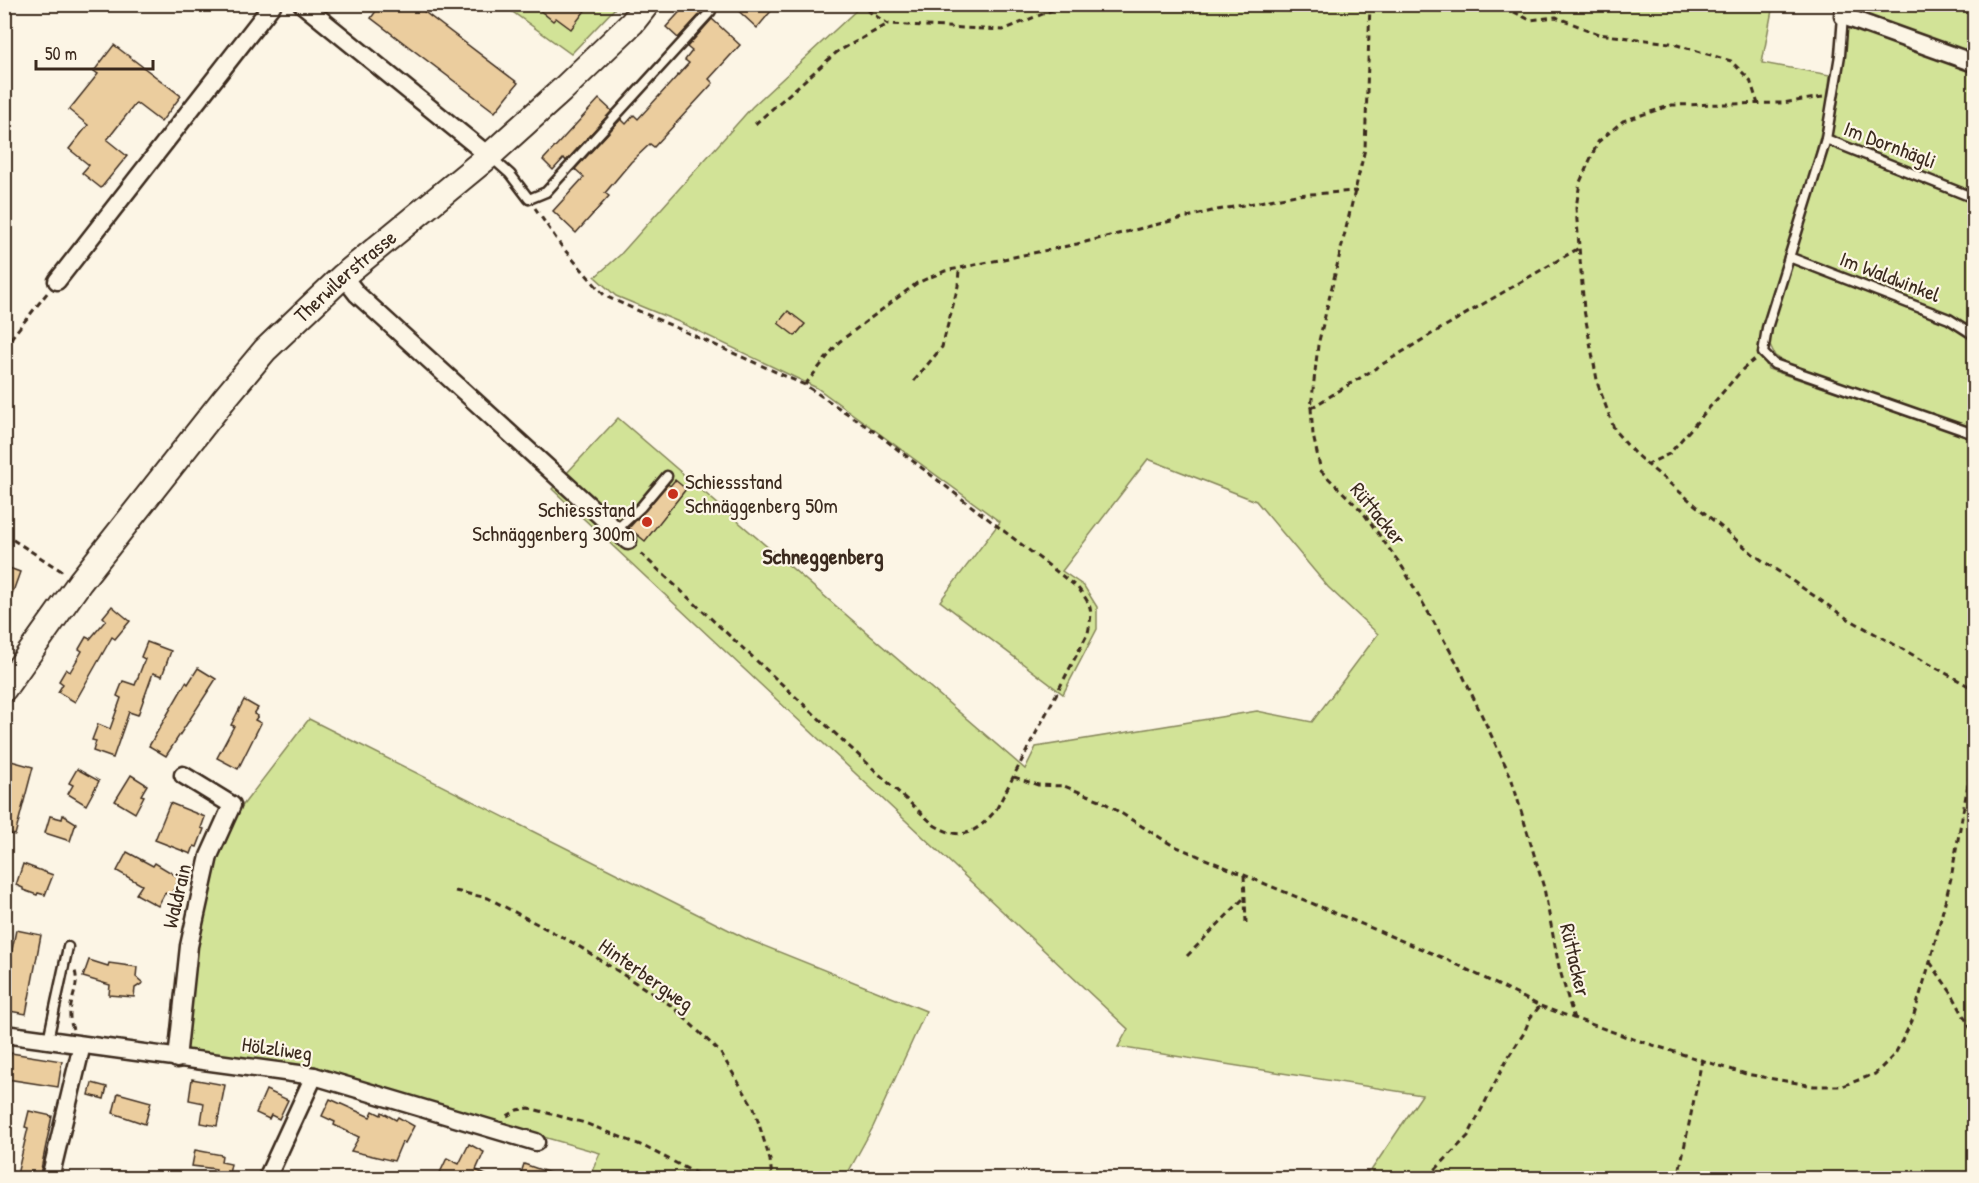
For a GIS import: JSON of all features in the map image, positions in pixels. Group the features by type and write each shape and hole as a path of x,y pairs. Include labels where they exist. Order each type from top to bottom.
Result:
{"main road":[{"name":"Therwilerstrasse","path":"4,689 80,582 238,382 288,327 344,276 489,156 632,23 646,4"}],"street":[{"path":"57,281 273,4"},
{"path":"302,4 489,156"},
{"path":"1844,10 1974,63"},
{"path":"344,276 357,294 622,536"},
{"name":"Waldrain","path":"177,1059 189,946 210,856 232,805 183,775"},
{"name":"Hölzliweg","path":"4,1034 314,1076 536,1142"},
{"path":"50,1179 84,1045"},
{"path":"267,1179 314,1076"}],"lane":[{"path":"1844,10 1840,55 1826,139 1767,328 1763,353 1774,364 1974,434"},
{"path":"489,156 510,174 529,199 546,192 711,11"},
{"name":"Im Dornhägli","path":"1826,139 1974,198"},
{"name":"Im Waldwinkel","path":"1789,257 1949,319 1974,335"},
{"path":"622,536 640,507 668,476"},
{"path":"48,1040 68,947"}],"path":[{"path":"858,4 888,24 1003,30 1067,4"},
{"name":"Rüttacker","path":"1370,4 1365,149 1318,345 1311,408 1313,435 1321,471 1362,511 1403,568 1457,663 1511,777 1544,888 1559,967 1574,1019"},
{"path":"1494,4 1530,20 1556,17 1598,34 1670,44 1731,61 1750,80 1758,104"},
{"path":"756,124 837,52 888,24"},
{"path":"1833,96 1782,103 1672,105 1623,121 1598,142 1580,182 1576,208 1584,310 1598,385 1615,431 1646,465 1753,554 1845,617 1974,689"},
{"path":"805,385 839,342 917,283 945,271 1077,244 1212,211 1296,195 1357,190"},
{"path":"529,199 562,247 606,296 805,385 879,435 1077,588 1090,603 1092,617 1088,633 996,810 983,825 970,833 946,832 934,825 622,536"},
{"path":"1311,408 1579,248"},
{"path":"914,381 942,347 958,286 958,269"},
{"path":"4,347 57,281"},
{"path":"1646,465 1669,454 1743,369 1763,353"},
{"path":"4,534 80,582"},
{"path":"1014,777 1038,785 1064,786 1100,800 1172,845 1448,960 1540,1006 1574,1019 1746,1074 1814,1086 1842,1086 1875,1074 1895,1054 1912,1021 1930,963 1951,878 1974,751"},
{"path":"1244,875 1246,923"},
{"name":"Hinterbergweg","path":"456,891 488,898 508,908 577,945 672,1006 720,1052 754,1108 770,1160 772,1179"},
{"path":"1187,956 1245,897"},
{"path":"1930,963 1952,994 1974,1035"},
{"path":"64,965 74,969 77,979 69,1010 74,1032 86,1038 84,1045"},
{"path":"1429,1179 1468,1136 1507,1059 1524,1033 1530,1018 1540,1006"},
{"path":"1678,1179 1702,1060"},
{"path":"489,1128 517,1110 529,1108 585,1123 633,1142 705,1179"},
{"path":"1968,1179 1974,1153"}],"green space":[{"path":"503,5 618,5 571,54"},
{"path":"862,5 1773,5 1762,63 1830,75 1827,107 1815,157 1758,346 1768,369 1974,439 1974,1178 1366,1178 1422,1095 1118,1047 1128,1029 552,489 618,418 1025,769 1036,747 1257,711 1312,722 1378,634 1328,587 1256,501 1148,459 1062,571 1084,586 1097,607 1097,629 1063,694 940,601 1000,522 817,388 679,322 616,296 595,277 620,255 752,107"},
{"path":"1849,5 1974,5 1974,430 1789,365 1775,356 1768,342 1832,132 1843,75"},
{"path":"309,719 747,939 926,1011 873,1127 845,1178 589,1178 600,1153 318,1073 184,1054 198,947 218,858 240,809"}],"building":[{"path":"381,4 414,4 518,83 495,112 371,18"},
{"path":"532,4 590,4 571,29 556,18 553,21"},
{"path":"687,4 696,4 703,11 678,38 666,27"},
{"path":"731,4 777,4 757,28"},
{"path":"712,19 740,45 709,79 713,83 654,147 650,144 631,162 605,193 609,196 576,233 553,211 584,177 575,169 621,119 626,124 634,115 638,119 689,63 685,60 692,51 687,47"},
{"path":"114,45 181,96 161,122 136,103 107,140 127,156 101,188 82,173 89,165 69,149 88,125 69,110 98,74 94,71"},
{"path":"599,99 612,111 566,161 564,158 553,170 543,160"},
{"path":"788,311 805,324 795,336 778,323"},
{"path":"675,480 686,489 645,541 629,528 668,484 670,486"},
{"path":"4,566 20,572 6,611 4,611"},
{"path":"112,606 130,621 115,639 112,637 75,702 58,692 63,684 59,681 66,669 70,672 82,651 79,649 86,637 90,639 106,620 103,617"},
{"path":"147,642 171,651 162,676 153,673 138,715 129,712 113,758 93,751 96,741 92,740 98,724 110,729 121,698 117,696 123,681 135,685 145,659 141,657"},
{"path":"198,668 216,679 166,756 149,746 186,682 188,684"},
{"path":"244,700 258,708 254,714 258,716 255,720 261,723 238,769 217,758 234,726 231,725"},
{"path":"11,761 33,767 15,835 4,832 4,798 11,776 7,775"},
{"path":"77,769 99,781 86,805 68,794 73,785 69,783"},
{"path":"131,775 147,785 135,813 115,801"},
{"path":"170,803 205,817 201,828 204,829 197,847 194,846 191,854 155,840"},
{"path":"63,815 76,823 70,841 45,833 50,816 62,819"},
{"path":"127,852 153,866 155,863 180,878 170,896 165,893 158,906 136,894 142,885 117,871"},
{"path":"23,864 53,875 45,895 38,893 37,895 16,885"},
{"path":"16,930 41,935 26,1014 4,1010 4,989"},
{"path":"89,960 108,966 109,963 137,967 136,977 143,983 135,988 134,997 109,995 110,985 83,977"},
{"path":"11,1053 62,1061 58,1087 7,1079"},
{"path":"192,1079 225,1085 217,1126 201,1123 204,1103 189,1100"},
{"path":"92,1083 107,1087 104,1099 89,1095"},
{"path":"266,1090 288,1100 279,1119 271,1115 269,1119 256,1113"},
{"path":"118,1093 151,1102 145,1124 113,1113"},
{"path":"330,1099 370,1117 373,1111 381,1115 382,1112 396,1120 398,1117 414,1126 405,1143 402,1142 394,1161 351,1151 359,1137 334,1125 335,1122 322,1116"},
{"path":"29,1111 52,1116 39,1179 16,1179 28,1128 25,1127"},
{"path":"469,1144 484,1152 476,1170 493,1179 437,1179 447,1158 459,1164"},
{"path":"195,1150 222,1155 221,1162 231,1164 228,1179 214,1179 216,1169 192,1166"},
{"path":"524,1164 561,1177 561,1179 519,1179"}],"place":[{"name":"Schiessstand Schnäggenberg 50m","path":"673,494"},
{"name":"Schiessstand Schnäggenberg 300m","path":"647,522"}],"district":[{"name":"Schneggenberg","path":"823,556"}]}
